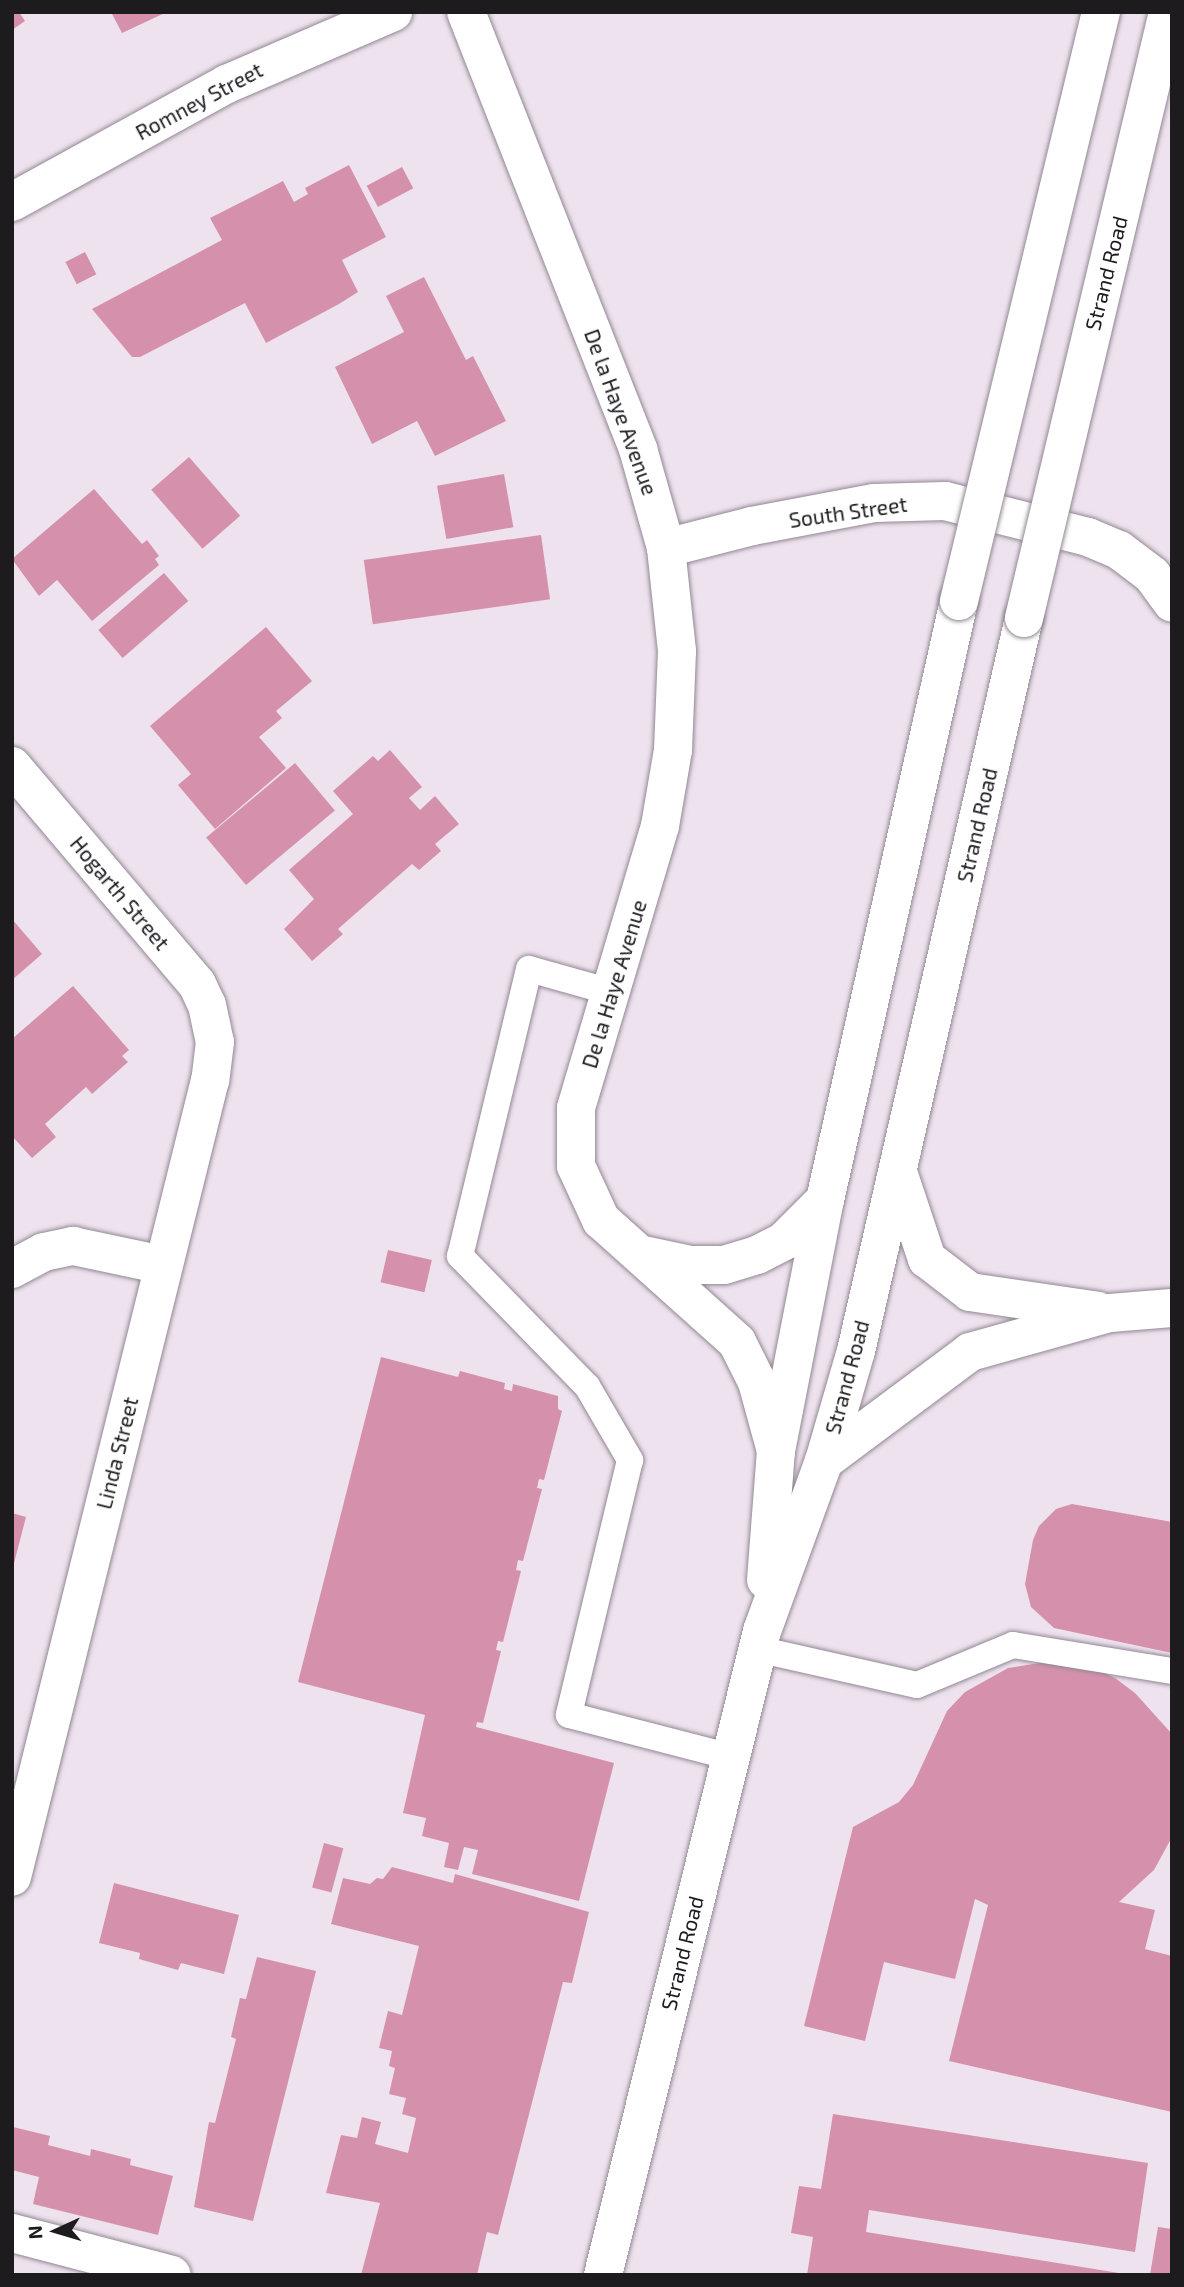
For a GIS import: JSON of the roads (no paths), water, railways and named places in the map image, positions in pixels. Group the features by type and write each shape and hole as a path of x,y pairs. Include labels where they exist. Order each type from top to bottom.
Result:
{"main road":[{"name":"Romney Street","path":"12,202 227,84 393,12"},
{"name":"De la Haye Avenue","path":"466,12 622,403 666,548 677,651 673,750 660,826 576,1108 573,1152 601,1220 644,1255 737,1342 757,1382 776,1451"},
{"name":"Strand Road","path":"759,1640 776,1451 825,1200 959,601 1101,12"},
{"name":"Strand Road","path":"603,2275 759,1640 824,1461 856,1350 1024,618 1168,12"},
{"name":"South Street","path":"666,548 752,526 874,503 945,501 1088,537 1119,550 1152,575 1172,603"},
{"name":"Hogarth Street","path":"12,766 197,984 214,1028"},
{"name":"Linda Street","path":"12,1877 210,1080 214,1028"},
{"path":"898,1170 926,1259 970,1292 1110,1313"},
{"path":"644,1255 713,1265 757,1255 784,1241 825,1200"},
{"path":"12,1269 44,1252 73,1246 163,1265"},
{"path":"824,1461 970,1352 1110,1313 1172,1308"},
{"path":"12,2233 172,2275"}],"lane":[{"path":"611,992 528,968 460,1256 587,1386 630,1460 569,1715 731,1757"},
{"path":"759,1640 917,1685 1013,1645 1172,1671"}],"railway":[{"path":"1161,12 1172,40"}]}
